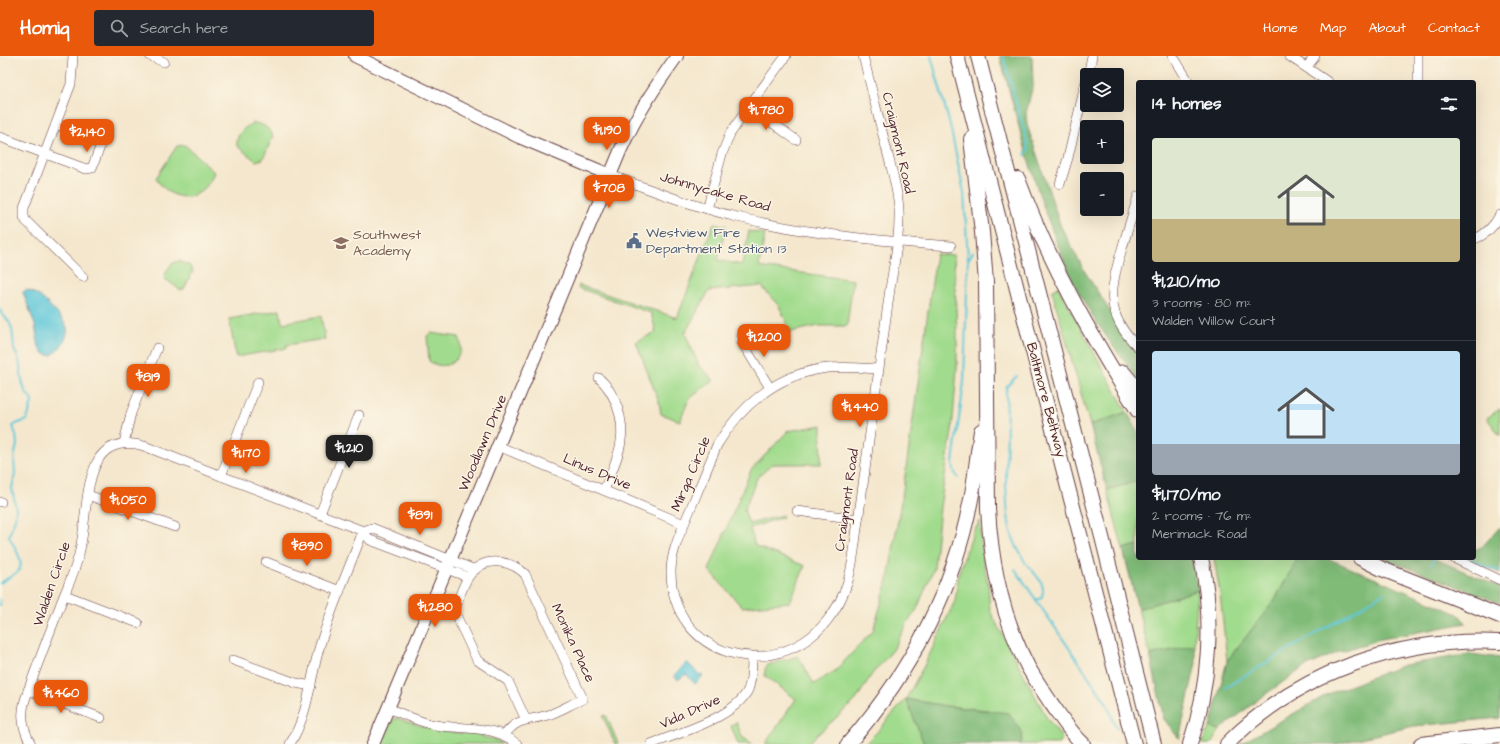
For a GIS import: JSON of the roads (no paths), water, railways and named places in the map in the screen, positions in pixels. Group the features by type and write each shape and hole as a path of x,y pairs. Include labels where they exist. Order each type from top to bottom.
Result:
{"highway":[{"name":"Baltimore Beltway","path":"978,56 1154,744"},
{"name":"Baltimore Beltway","path":"958,60 1134,744"},
{"path":"958,60 973,156 986,282 989,532 1001,594 1011,625 1028,668 1061,718 1083,744"},
{"path":"991,106 1027,203 1058,273 1099,348 1136,408"},
{"path":"1082,315 1124,375 1136,388"},
{"path":"848,744 875,713 902,673 928,628 951,574 973,488 988,365"},
{"path":"1190,744 1204,685 1209,629 1207,598 1201,560"},
{"path":"1364,560 1382,569 1500,616"},
{"path":"1227,744 1254,720 1289,696 1350,665 1377,656 1416,647 1453,642 1500,642"},
{"path":"1421,744 1500,735"}],"main road":[{"name":"Johnnycake Road","path":"355,56 519,137 610,175"},
{"name":"Woodlawn Drive","path":"373,744 621,149 635,120 651,93 677,56"}],"street":[{"path":"73,56 71,84 24,208 24,217 26,221 83,277"},
{"path":"150,56 164,62"},
{"path":"707,209 726,143 735,126 786,56"},
{"name":"Craigmont Road","path":"672,581 682,615 696,633 705,641 717,648 752,657 771,655 790,650 816,633 836,608 848,581 897,242 899,212 895,183 863,56"},
{"path":"1089,68 1092,56"},
{"path":"1173,56 1188,80"},
{"path":"1289,56 1325,80"},
{"path":"1307,68 1315,56"},
{"path":"1418,56 1418,80"},
{"path":"749,106 796,140"},
{"path":"1060,184 1068,158 1080,106"},
{"path":"0,138 86,169 89,169 94,165 100,147 99,141 56,124"},
{"name":"Johnnycake Road","path":"610,175 707,209 737,217 815,232 897,242 951,246"},
{"path":"1136,203 1117,266 1112,290 1112,301 1118,320 1128,336 1136,345"},
{"path":"1476,238 1492,228 1500,215"},
{"path":"740,339 770,388"},
{"path":"157,348 131,413 124,443 139,445 320,514 363,531 370,540 448,564 472,574 454,611 477,660 508,681 526,720"},
{"name":"Mirga Circle","path":"672,581 672,557 717,445 725,431 747,406 770,388 786,379 820,369 850,367 879,369"},
{"path":"599,378 615,399 622,419 622,441 620,451 604,490"},
{"path":"221,476 258,382"},
{"path":"320,514 359,415"},
{"name":"Walden Circle","path":"31,744 22,722 22,709 80,551 93,472 100,458 113,447 124,443"},
{"name":"Linus Drive","path":"498,446 684,524"},
{"path":"88,495 175,527"},
{"path":"797,511 858,519"},
{"path":"290,744 303,717 320,645 363,531"},
{"path":"1457,560 1500,580"},
{"path":"266,562 340,591"},
{"name":"Monika Place","path":"472,574 488,562 499,562 514,565 525,574 583,699 548,715 526,720 513,725 504,736"},
{"path":"65,595 138,622"},
{"name":"Vida Drive","path":"651,744 717,718 728,712 736,705 748,688 752,670 752,657"},
{"path":"233,660 296,683 311,686"},
{"path":"28,690 101,718"},
{"path":"388,708 435,725 492,730 517,744"}],"water":[{"path":"26,290 38,295 45,301 59,315 67,328 65,340 58,350 52,355 47,355 42,352 39,347 35,325 23,292"},
{"path":"687,662 700,675 702,674 703,676 695,684 686,674 678,680 674,676"}],"waterway":[{"path":"931,56 950,125 964,193 968,259"},
{"path":"1003,56 1027,141 1028,150 1025,155"},
{"path":"958,478 954,471 953,462 964,382 968,260 973,252"},
{"path":"0,309 2,315 11,326 14,350 18,357 23,385 32,402 27,420 13,426 17,444 14,459 15,474 12,488 16,509 15,519 9,536 21,564 18,572 0,583"},
{"path":"1017,376 1007,386 1006,391 1006,486 1008,513 1010,528 1016,546 1025,562 1039,578 1043,588 1041,598 1036,600"},
{"path":"1431,564 1434,560"},
{"path":"1472,560 1500,571"},
{"path":"1015,569 1106,702 1117,729"},
{"path":"1225,688 1384,593"},
{"path":"0,599 0,605"}],"place":[{"name":"Westview Fire Department Station 13","path":"634,241"},
{"name":"Southwest Academy","path":"341,243"}]}
